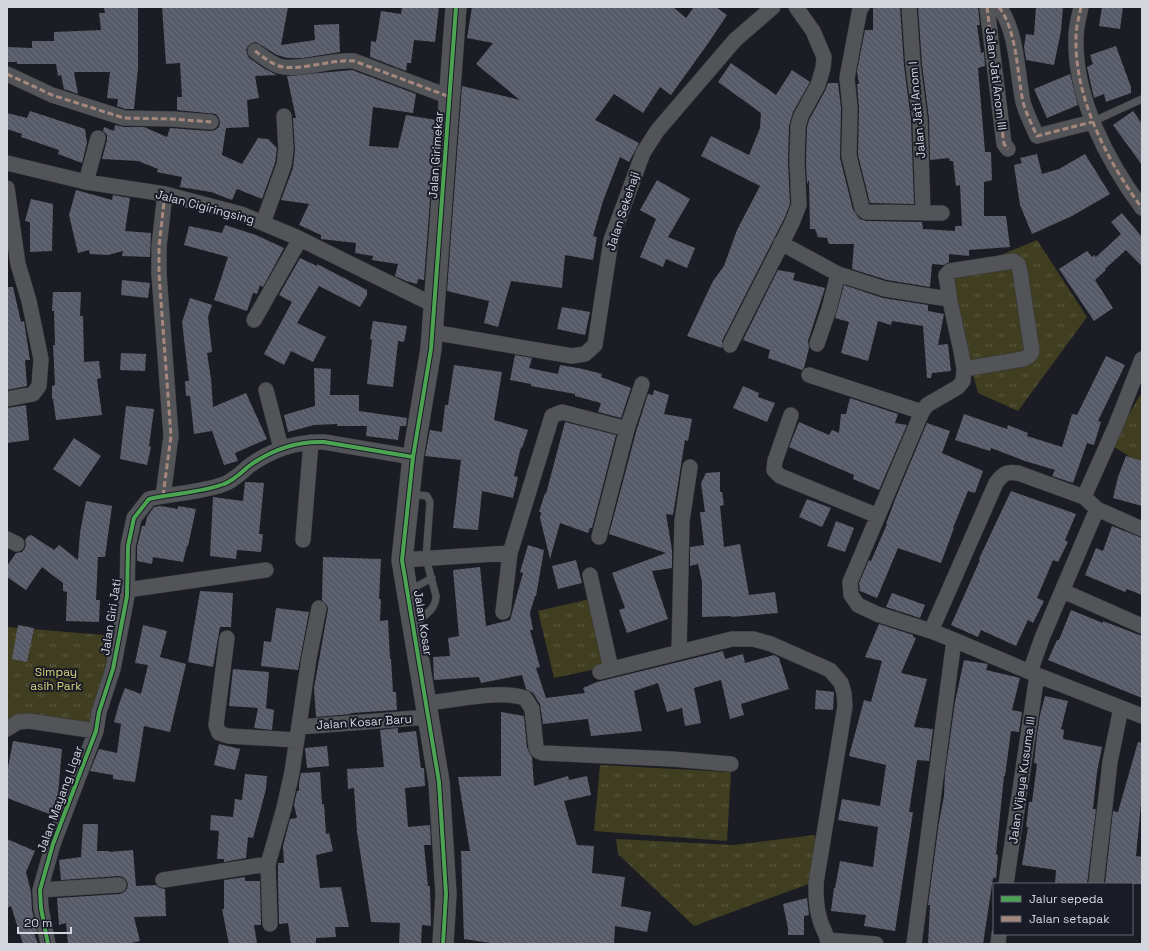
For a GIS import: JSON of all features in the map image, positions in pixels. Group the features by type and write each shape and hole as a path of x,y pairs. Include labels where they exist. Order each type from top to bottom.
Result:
{"street":[{"name":"Jalan Girimekar","path":"434,305 456,7"},
{"name":"Jalan Sekehaji","path":"432,332 572,356 586,354 595,345 611,240 643,153 657,131 735,40 773,7"},
{"path":"730,345 792,223 799,205 797,162 798,126 801,116 818,85 823,68 824,57 813,31 796,7"},
{"path":"862,7 860,8 847,78 850,108 849,156 862,208 866,212 942,213"},
{"name":"Jalan Jati Anom I","path":"909,7 913,65 920,119 923,213"},
{"name":"Jalan Jati Anom III","path":"987,7 1004,144 1008,149"},
{"path":"999,7 1010,28 1024,103 1038,136 1092,122"},
{"path":"1081,7 1076,37 1078,74 1092,122 1126,186 1142,208"},
{"path":"255,51 278,66 288,68 344,60 354,62 450,97"},
{"path":"7,74 52,95 124,118 174,118 211,122"},
{"path":"263,223 284,165 286,149 284,116"},
{"path":"86,182 98,138"},
{"name":"Jalan Cigiringsing","path":"7,163 86,182 166,194 241,214 300,239 434,305"},
{"path":"7,188 12,265 29,301 41,359 38,386 33,394 7,399"},
{"path":"163,496 171,436 159,274 160,246 166,194"},
{"path":"254,320 300,239"},
{"path":"781,243 838,274 885,289 942,298"},
{"path":"964,369 1022,359 1029,356 1032,352 1018,264 1013,262 950,271 946,275 964,369 963,381 958,387 932,401 922,412 850,582 851,596 858,605 877,614 931,631 1033,674 1142,716"},
{"path":"818,344 838,274"},
{"name":"Jalan Kosar","path":"434,305 431,349 413,457 402,560 439,782 446,894 443,944"},
{"path":"1084,497 1116,425 1142,359"},
{"path":"809,374 922,412"},
{"path":"599,537 627,429 642,384"},
{"path":"266,390 281,448"},
{"path":"503,612 510,553 552,416 562,412 627,429"},
{"path":"791,415 775,461 774,470 780,476 878,516"},
{"path":"303,540 311,442"},
{"name":"Jalan Giri Jati","path":"96,731 99,712 113,669 127,590 128,546 134,518 148,499 226,484 267,454 294,444 324,442 413,457"},
{"path":"679,652 682,521 690,467"},
{"path":"931,631 996,483 1003,474 1009,471 1084,497 1097,510 1142,529"},
{"name":"Jalan Vijaya Kusuma III","path":"1006,883 1033,674 1042,638 1097,510"},
{"path":"402,560 510,553"},
{"path":"127,590 266,570"},
{"path":"590,575 606,670 732,640 753,639 771,644 830,670 840,683 844,693 845,706 816,883 816,905 820,922 828,942 876,944"},
{"path":"1063,591 1142,626"},
{"path":"270,924 268,864 284,808 292,772 309,658 319,608"},
{"name":"Jalan Kosar Baru","path":"226,638 216,725 220,733 228,736 298,733 427,710 488,695 510,695 525,698 532,709 536,747 538,751 543,753 672,759 730,764"},
{"path":"914,944 954,640"},
{"path":"1096,883 1110,762 1121,708"},
{"path":"7,729 18,722 29,721 96,731"},
{"name":"Jalan Mayang Ligar","path":"48,944 41,908 40,890 53,844 96,731"},
{"path":"163,880 268,864"},
{"path":"40,890 119,884"}],"lane":[{"path":"1092,122 1142,99"},
{"path":"409,494 427,496 430,502 426,558 436,596 436,603 430,611 413,625"},
{"path":"408,591 432,578"}],"green space":[{"path":"1037,240 1087,317 1018,411 978,393 947,277"},
{"path":"1140,395 1142,396 1142,464 1111,445"},
{"path":"590,599 605,667 554,678 538,611"},
{"name":"Simpay asih Park","path":"7,627 116,636 94,731 29,723 7,734"},
{"path":"600,765 731,772 727,841 594,831"},
{"path":"815,835 825,878 694,926 618,854 616,839 734,845"}],"building":[{"path":"104,7 138,7 138,68 134,109 125,109 117,106 118,99 107,98 110,72 74,72 78,94 64,89 61,75 58,76 56,64 17,64 17,62 7,62 7,47 32,48 32,41 54,41 54,32 101,30 99,13 105,13"},
{"path":"162,7 288,7 281,45 315,40 314,25 339,24 340,52 303,58 287,58 277,55 256,42 248,46 246,50 249,58 277,75 255,76 259,98 247,100 249,127 226,128 222,155 242,164 258,138 268,139 277,148 275,163 262,199 237,189 232,200 211,192 180,187 182,177 157,172 158,169 138,161 102,159 107,140 107,135 103,131 104,127 114,131 115,125 124,127 144,127 167,137 170,128 210,131 219,127 219,118 216,114 177,110 177,97 182,97 180,63 166,64"},
{"path":"402,7 439,7 435,42 414,40 411,63 407,63 406,71 370,57 371,41 376,42 381,11 401,14"},
{"path":"472,7 673,7 686,18 694,7 716,7 727,15 671,95 660,87 643,113 614,94 595,120 639,143 629,162 620,157 603,201 593,236 597,237 593,260 565,255 562,288 511,281 498,327 484,323 489,301 447,291 462,86 520,100 476,64 493,43 467,38"},
{"path":"873,7 900,7 904,66 911,120 914,204 870,203 858,155 859,108 857,84 859,84 857,71 865,30 873,30"},
{"path":"918,7 978,7 980,25 977,25 981,53 984,52 985,66 978,68 985,152 991,152 992,180 984,182 984,216 1006,216 1010,247 969,250 969,256 949,254 949,262 944,265 932,264 930,287 887,280 852,269 854,244 829,244 827,238 818,237 815,229 810,229 809,180 807,184 806,162 807,127 809,120 828,83 838,83 841,108 840,158 853,210 860,219 866,221 922,222 923,229 955,231 955,226 962,226 960,185 956,186 953,161 950,161 949,158 930,160 929,119 922,64"},
{"path":"1036,7 1063,7 1061,31 1054,65 1026,60 1024,47 1026,34 1034,35"},
{"path":"1102,7 1123,7 1120,29 1099,26"},
{"path":"1116,46 1131,87 1131,93 1106,102 1104,94 1094,98 1087,67 1093,64 1090,55"},
{"path":"731,63 776,95 792,70 810,82 793,112 789,126 788,162 790,204 784,219 722,341 722,348 687,336 713,281 724,266 737,230 760,186 701,156 711,136 749,155 760,128 761,113 718,82"},
{"path":"352,70 416,94 413,113 373,107 369,146 398,148 406,115 436,120 424,280 418,279 417,284 395,276 398,264 372,260 373,256 355,253 356,243 321,239 321,235 299,225 309,204 281,200 293,168 295,150 293,118 296,118 287,76"},
{"path":"1070,74 1078,105 1047,118 1034,89"},
{"path":"30,111 85,129 87,143 82,163 58,154 59,150 21,137 22,134 7,129 7,113 27,118"},
{"path":"1133,111 1142,124 1142,165 1113,125"},
{"path":"1037,154 1042,174 1059,169 1085,154 1110,194 1072,216 1032,234 1020,205 1014,165 1022,163 1020,158"},
{"path":"657,180 690,199 668,237 695,248 687,268 666,259 663,267 640,257 656,219 640,210"},
{"path":"76,190 112,200 113,195 130,198 125,231 151,233 150,257 122,256 123,251 108,255 90,254 89,250 78,253 69,215"},
{"path":"31,199 53,204 52,251 30,252 30,222 25,221"},
{"path":"1122,213 1142,237 1142,266 1126,250 1095,280 1113,308 1094,321 1059,269 1087,251 1092,257 1094,255 1096,257 1121,234 1111,222"},
{"path":"225,225 256,235 284,248 263,287 260,285 257,294 253,293 247,311 214,300 228,257 184,245 189,226 222,233"},
{"path":"300,258 317,266 317,264 367,290 367,295 360,307 319,286 297,323 326,337 313,362 291,351 284,365 264,354 292,302 279,295"},
{"path":"778,270 795,273 793,280 825,288 808,341 809,348 804,368 802,370 768,358 770,350 743,340"},
{"path":"122,280 150,283 148,298 121,295"},
{"path":"844,285 883,298 928,305 928,311 944,314 938,345 948,344 951,371 932,373 931,378 927,378 923,326 892,321 891,325 878,321 868,361 841,353 849,322 835,318"},
{"path":"7,287 13,287 21,322 24,321 30,360 25,360 27,386 7,390"},
{"path":"53,292 81,292 80,316 83,316 84,362 99,361 101,378 97,379 102,415 56,420 52,399 52,386 55,385 53,345 55,345 54,311 52,311"},
{"path":"190,298 212,305 208,317 212,352 207,353 213,407 246,393 267,439 235,453 238,461 224,465 212,431 194,434 190,396 186,396 185,381 189,381 182,322"},
{"path":"562,307 590,312 585,335 557,329"},
{"path":"373,321 407,326 404,342 398,341 393,387 367,384 372,340 370,339"},
{"path":"121,353 146,354 145,371 120,370"},
{"path":"515,355 532,358 529,368 558,374 560,365 583,369 602,374 601,377 631,388 621,418 598,412 601,403 575,396 575,394 531,386 531,384 510,380"},
{"path":"1106,356 1125,365 1098,421 1101,422 1094,445 1087,443 1073,483 1052,476 1055,470 1025,461 991,448 990,451 955,440 964,414 1007,429 1008,425 1028,433 1027,436 1062,447 1072,414 1077,415"},
{"path":"454,365 502,372 494,420 528,430 522,448 521,447 514,476 518,477 513,498 482,491 478,530 453,528 461,460 425,456 430,430 442,432 445,405 448,405"},
{"path":"314,368 331,369 330,395 359,395 359,411 407,418 406,426 400,426 398,440 366,436 367,426 337,426 337,424 314,425 288,432 284,415 315,406"},
{"path":"743,386 759,393 758,397 775,403 767,422 733,408"},
{"path":"654,390 669,395 664,414 692,419 688,441 685,440 673,515 666,514 672,550 672,568 652,571 668,619 627,633 619,610 625,608 612,573 666,553 609,534 636,432 648,394 653,395"},
{"path":"850,398 898,414 895,423 907,425 879,490 853,479 854,475 789,447 799,422 829,435 832,430 839,433 841,414 846,414"},
{"path":"26,405 29,440 7,443 7,408"},
{"path":"126,406 154,409 149,446 151,447 147,465 120,459"},
{"path":"565,422 616,435 592,528 590,528 588,533 560,523 550,559 540,518 541,512 539,512 545,493 546,494"},
{"path":"927,423 950,431 942,453 983,471 975,493 968,491 941,563 898,548 877,598 860,591 859,583 869,560 871,561 887,524 896,497"},
{"path":"74,438 101,456 80,487 53,469"},
{"path":"1126,456 1142,461 1142,506 1113,498 1118,477"},
{"path":"720,472 720,492 722,492 724,505 720,506 724,547 740,544 749,595 775,592 778,613 731,617 702,617 702,582 698,564 690,566 690,547 704,545 700,512 705,512 701,483 706,473"},
{"path":"245,482 264,483 259,534 263,534 261,552 237,550 236,559 210,556 213,497 243,501"},
{"path":"1011,491 1076,514 1065,540 1068,542 1058,562 1053,560 1037,598 1044,601 1033,623 1028,620 1016,646 981,630 978,637 951,625 980,560 979,559"},
{"path":"807,499 831,508 822,527 799,517"},
{"path":"86,501 112,506 105,557 98,557 96,600 100,600 99,622 66,621 67,592 63,591 63,583 42,567 26,590 7,577 7,566 16,553 22,552 25,548 25,540 29,535 54,550 59,545 78,560 80,533"},
{"path":"161,506 178,509 178,506 196,509 183,562 153,557 152,564 137,561 137,547 142,526 145,526 147,517 154,507"},
{"path":"836,521 854,528 845,552 827,546"},
{"path":"1112,526 1142,538 1142,595 1127,589 1125,592 1085,575 1096,548 1103,551"},
{"path":"528,545 544,550 536,596 530,613 533,630 530,630 540,667 536,668 546,698 585,693 583,688 597,682 723,651 725,659 743,654 745,663 774,655 779,658 789,689 741,704 744,715 730,719 721,680 694,688 701,723 685,726 682,708 667,712 658,683 634,691 642,731 591,736 588,719 543,724 540,704 533,693 526,689 522,675 481,683 479,677 434,680 433,657 450,656 448,638 459,636 453,570 480,567 486,626 510,620 523,573 520,572"},
{"path":"323,557 381,559 379,599 381,599 380,621 388,620 393,692 396,692 397,710 316,717 314,688 328,609 327,605 322,600"},
{"path":"576,560 582,583 558,589 552,566"},
{"path":"200,591 233,593 231,627 220,627 213,667 188,662"},
{"path":"892,593 925,605 920,618 886,607"},
{"path":"276,608 309,612 298,670 261,666 264,641 271,642"},
{"path":"1071,610 1103,623 1103,621 1142,636 1142,698 1048,660 1057,640 1059,640"},
{"path":"879,624 913,635 913,637 916,638 901,673 927,679 914,727 933,729 929,761 917,760 909,812 913,812 895,931 864,926 866,915 831,911 840,861 873,867 878,827 838,820 842,799 880,806 886,765 849,756 864,700 871,702 882,661 865,657"},
{"path":"18,625 34,628 27,662 12,659"},
{"path":"143,625 167,631 160,657 186,664 170,732 144,726 135,782 113,779 113,775 90,771 99,749 117,753 121,724 114,722 125,688 141,694 148,665 135,663"},
{"path":"964,660 988,664 986,670 1020,678 1012,710 1022,712 1019,732 1011,731 1004,776 996,854 998,855 996,878 993,878 983,944 928,944 930,905 928,905 944,796 945,774 955,702"},
{"path":"233,669 269,672 266,708 274,710 272,730 254,728 258,708 229,706"},
{"path":"816,690 834,692 833,710 815,709"},
{"path":"1045,696 1068,701 1061,729 1064,730 1063,739 1102,747 1097,772 1093,809 1096,809 1087,883 1055,883 1056,870 1022,865 1028,827 1026,827 1029,802 1032,802 1037,764 1034,763 1040,715"},
{"path":"501,712 524,716 527,748 532,757 534,786 568,776 569,780 587,776 591,795 564,801 577,845 594,846 592,873 625,877 621,906 651,912 647,932 615,926 614,944 497,944 464,939 461,851 470,851 458,777 501,776"},
{"path":"398,728 398,733 416,731 421,768 424,768 425,786 405,788 408,827 430,825 431,845 424,845 428,886 430,886 431,926 422,925 421,944 399,944 400,923 371,922 357,832 354,788 348,789 347,769 384,767 380,730"},
{"path":"13,741 62,749 59,795 52,815 7,798 7,773"},
{"path":"1138,742 1142,743 1142,794 1136,856 1142,857 1142,884 1105,883 1113,811 1118,812"},
{"path":"219,744 240,749 235,770 214,765"},
{"path":"327,746 329,766 307,768 305,748"},
{"path":"320,772 326,834 329,833 333,851 316,855 320,888 341,887 349,927 335,927 336,937 316,938 316,944 291,944 288,923 279,924 278,863 284,863 283,846 290,819 297,818 294,805 297,791 299,791 301,773"},
{"path":"245,774 267,776 266,789 253,838 248,837 246,858 224,862 224,859 217,859 219,831 210,830 211,815 233,817 235,799 242,800"},
{"path":"83,824 98,824 97,851 109,852 133,850 136,886 156,885 165,889 166,916 134,917 140,941 127,944 68,944 66,923 59,925 57,898 120,894 127,889 128,884 123,877 119,876 61,880 59,860 81,857"},
{"path":"7,839 35,851 26,872 31,892 32,910 37,932 34,933 38,944 23,944 11,906 7,908"},
{"path":"245,877 245,881 260,881 261,925 254,925 257,943 229,944 222,909 224,909 224,880"},
{"path":"807,898 809,915 804,916 804,935 788,935 783,904"}],"marked path":[{"path":"987,7 1004,144 1008,149"},
{"path":"999,7 1010,28 1016,52 1023,102 1027,115 1037,136 1092,122"},
{"path":"1081,7 1076,33 1077,60 1087,105 1105,149 1129,190 1142,208"},
{"path":"255,51 272,63 286,67 304,67 335,62 354,61 450,97"},
{"path":"7,74 52,95 124,118 173,119 211,122"},
{"path":"163,496 171,436 159,274 159,246 165,194"}],"cycle path":[{"path":"443,944 446,894 439,782 402,560 413,457 431,349 456,7"},
{"path":"48,944 41,908 40,890 53,844 96,731 99,712 113,669 127,596 128,546 134,518 149,499 206,489 227,483 257,460 275,451 294,445 324,442 413,457"}]}
